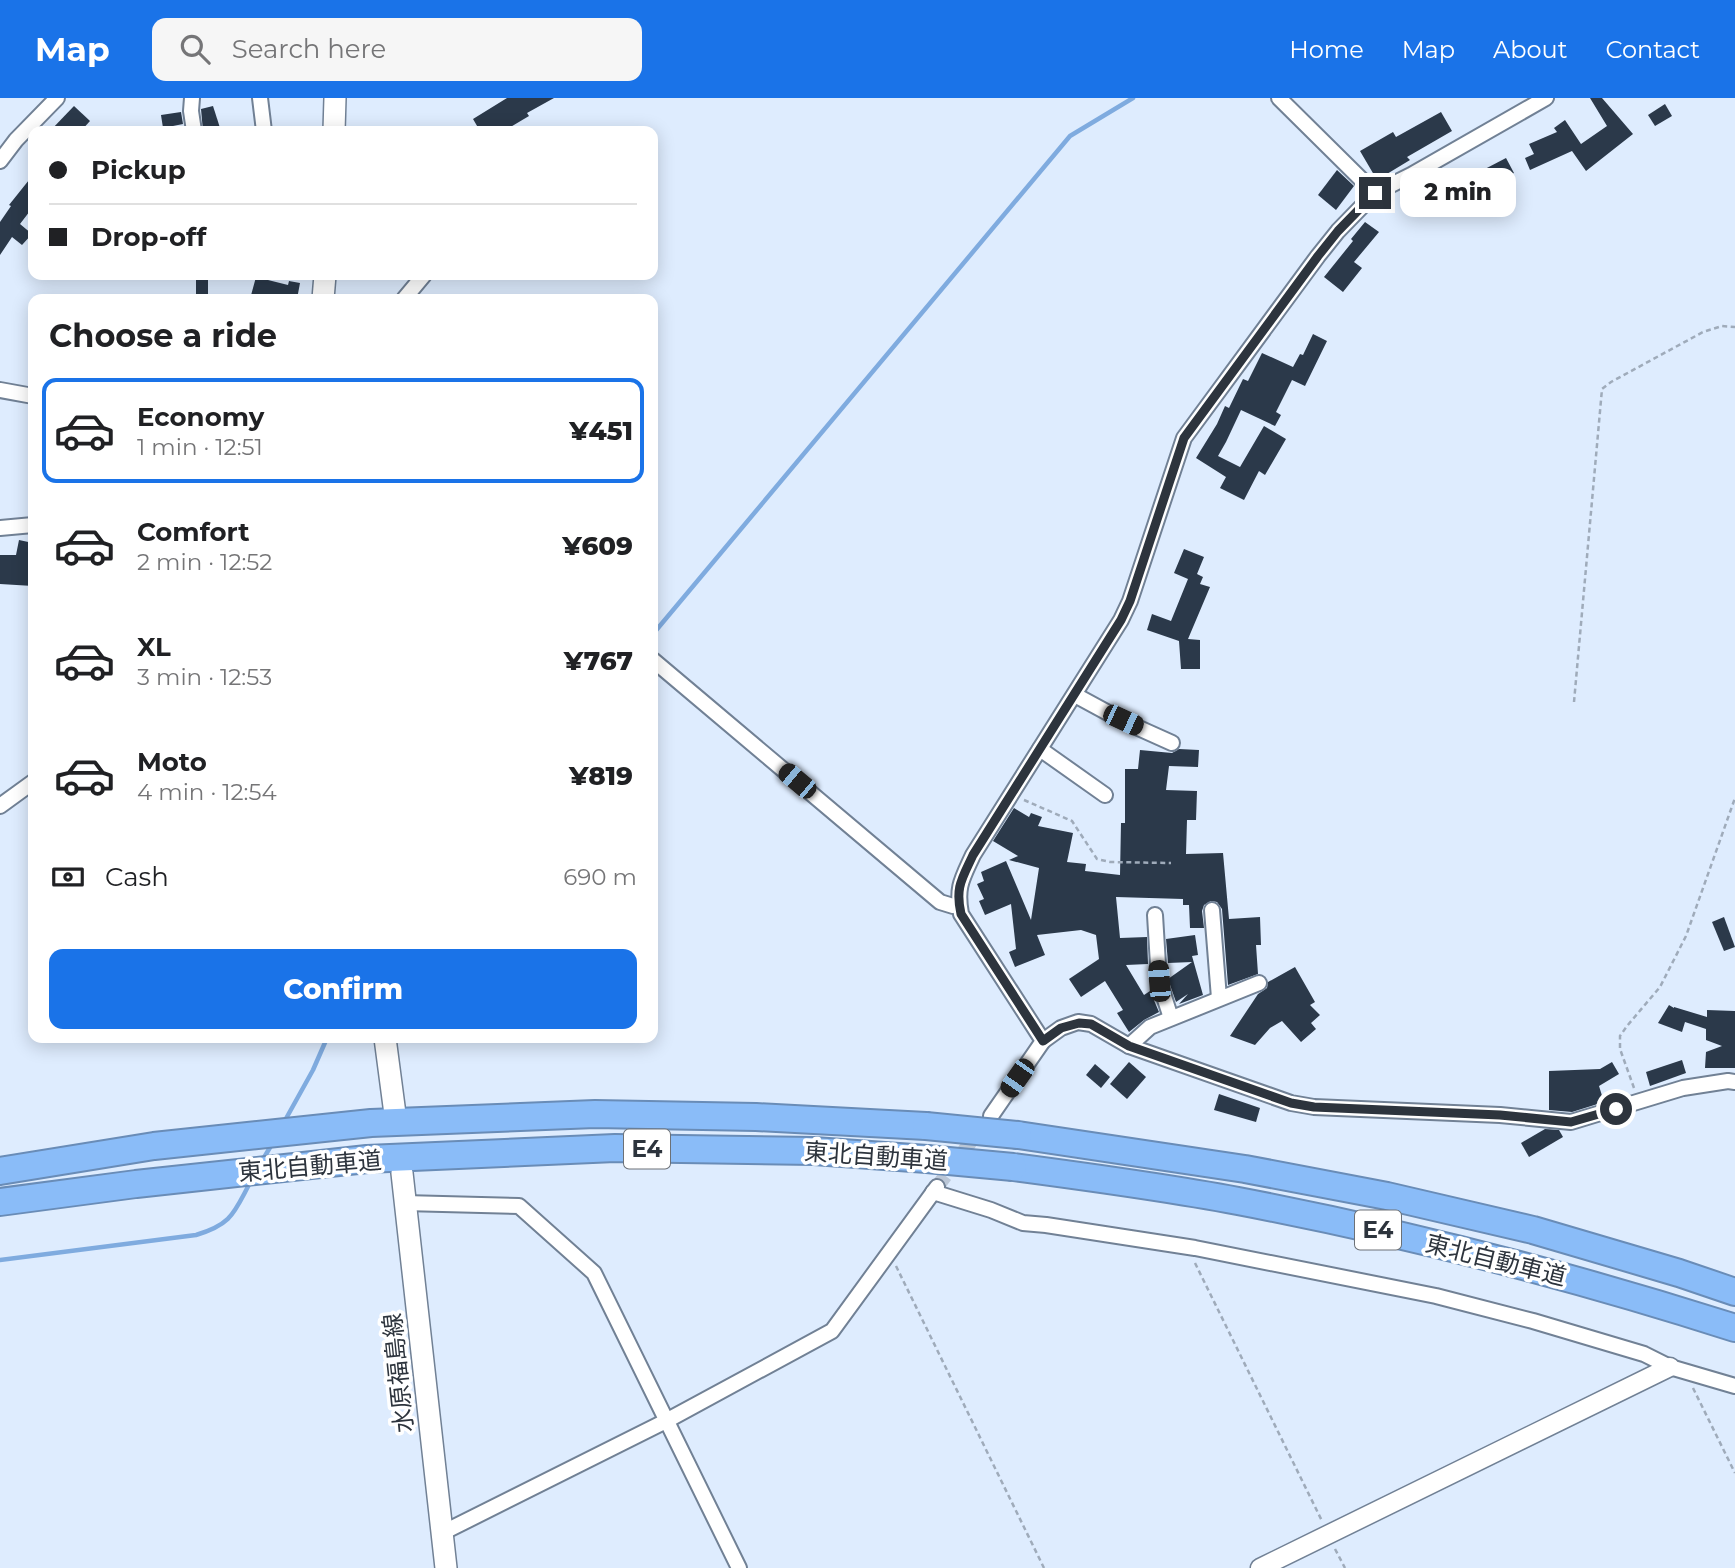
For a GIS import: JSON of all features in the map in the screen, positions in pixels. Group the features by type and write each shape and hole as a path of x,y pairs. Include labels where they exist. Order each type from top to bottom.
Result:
{"highway":[{"name":"東北自動車道","path":"0,1171 154,1146 383,1119 595,1114 756,1116 926,1126 1018,1135 1245,1169 1387,1196 1533,1230 1735,1292"},
{"name":"東北自動車道","path":"0,1202 367,1159 615,1148 814,1151 927,1159 1118,1181 1238,1201 1378,1230 1521,1265 1661,1304 1735,1328"}],"main road":[{"path":"334,126 335,98"},
{"path":"383,1119 385,1043"},
{"name":"水原福島線","path":"402,1173 446,1568"}],"street":[{"path":"29,126 57,98"},
{"path":"192,98 193,126"},
{"path":"260,98 263,126"},
{"path":"1279,98 1375,193"},
{"path":"1043,1041 961,914 960,883 973,855 1121,620 1130,601 1184,438 1318,256 1375,193 1546,98"},
{"path":"0,161 28,127"},
{"path":"408,294 420,280"},
{"path":"0,390 28,395"},
{"path":"0,528 28,525"},
{"path":"658,664 940,902 953,906 959,903"},
{"path":"1075,695 1172,743"},
{"path":"1040,750 1105,795"},
{"path":"0,806 28,786"},
{"path":"1212,910 1219,998"},
{"path":"1155,915 1159,981 1171,1018"},
{"path":"1129,1046 1150,1027 1258,983"},
{"path":"991,1116 1043,1041 1061,1028 1079,1023 1091,1024 1129,1046 1291,1103 1314,1107 1500,1115 1571,1122 1683,1088 1735,1082"},
{"path":"442,1534 666,1421 832,1331 935,1189 1023,1223 1195,1248 1409,1291 1533,1321 1644,1354 1670,1367 1735,1386"},
{"path":"404,1203 519,1206 594,1273 739,1568"},
{"path":"1260,1568 1670,1367"}],"path":[{"path":"1574,702 1602,390 1611,382 1703,331 1722,326 1735,327"},
{"path":"1011,795 1072,821 1097,859 1110,862 1171,863"},
{"path":"1638,1102 1620,1049 1620,1036 1660,987 1686,936 1735,798"},
{"path":"1195,1248 1194,1262 1345,1568"},
{"path":"889,1252 1044,1568"},
{"path":"1688,1372 1689,1380 1735,1473"}],"building":[{"path":"507,98 554,98 527,113 529,116 512,126 477,126 473,119"},
{"path":"1590,98 1602,98 1633,134 1586,171 1572,151 1530,170 1525,158 1534,154 1529,144 1557,132 1554,128 1565,120 1581,144 1607,126"},
{"path":"1665,104 1672,116 1655,126 1648,115"},
{"path":"74,106 90,121 86,126 55,126"},
{"path":"213,106 219,126 203,126 201,109"},
{"path":"181,112 183,124 163,126 161,115"},
{"path":"1441,112 1452,131 1407,157 1410,160 1377,180 1360,151 1393,132 1396,137"},
{"path":"1506,158 1514,173 1491,185 1483,170"},
{"path":"1337,170 1354,186 1336,210 1318,195"},
{"path":"28,181 28,214 20,224 28,231 28,238 22,245 12,237 0,255 0,222 11,206 9,205"},
{"path":"1365,222 1379,232 1354,262 1362,268 1343,292 1324,277"},
{"path":"196,280 208,280 208,294 196,294"},
{"path":"255,280 288,285 289,281 300,283 298,294 251,294"},
{"path":"1313,334 1327,341 1305,386 1292,380 1276,412 1281,415 1275,426 1241,410 1218,456 1240,467 1264,426 1286,439 1265,475 1259,471 1244,500 1220,488 1226,477 1196,458 1225,406 1229,408 1243,379 1248,381 1262,353 1293,367 1300,354 1303,355"},
{"path":"19,540 28,542 28,586 0,584 0,555 16,555"},
{"path":"1184,549 1204,557 1197,574 1203,577 1200,584 1210,587 1188,639 1200,640 1200,669 1181,669 1179,641 1147,630 1152,614 1171,621 1188,579 1174,573"},
{"path":"1179,749 1199,750 1198,767 1169,766 1166,790 1197,791 1196,820 1187,820 1186,854 1223,853 1229,919 1260,917 1261,945 1256,945 1258,974 1228,985 1222,909 1217,902 1211,901 1204,905 1204,928 1190,928 1189,905 1183,905 1183,899 1116,897 1120,938 1147,937 1148,964 1126,965 1144,995 1150,991 1159,1012 1129,1032 1117,1013 1123,1010 1105,981 1081,997 1069,979 1099,959 1096,935 1081,930 1037,935 1045,955 1015,967 1009,952 1016,949 1011,904 985,915 979,901 984,899 977,884 984,881 981,872 1006,861 1031,920 1039,868 1009,860 1018,856 993,841 1014,808 1029,817 1031,813 1042,817 1038,826 1073,833 1067,862 1086,864 1085,871 1120,875 1121,823 1125,823 1125,769 1138,769 1140,750 1172,753"},
{"path":"1724,917 1735,947 1724,951 1712,922"},
{"path":"1195,935 1198,955 1192,956 1203,995 1179,1004 1188,994 1176,1002 1168,979 1192,962 1168,963 1166,939"},
{"path":"1295,967 1315,1002 1310,1005 1320,1015 1311,1023 1316,1029 1301,1042 1282,1021 1270,1028 1255,1045 1230,1036 1258,994 1267,988 1268,982"},
{"path":"1669,1005 1707,1017 1707,1010 1735,1011 1735,1068 1705,1068 1706,1052 1722,1046 1706,1040 1706,1029 1685,1022 1682,1032 1658,1023"},
{"path":"1682,1060 1686,1073 1650,1086 1646,1072"},
{"path":"1129,1062 1146,1077 1127,1099 1110,1084"},
{"path":"1612,1062 1619,1074 1599,1086 1604,1102 1572,1112 1549,1110 1549,1071 1600,1069"},
{"path":"1095,1064 1110,1077 1101,1088 1086,1075"},
{"path":"1219,1094 1260,1108 1256,1122 1214,1110"},
{"path":"1545,1129 1559,1130 1563,1137 1529,1157 1521,1143"}],"waterway":[{"path":"658,628 1070,136 1133,98"},
{"path":"283,1124 325,1043"},
{"path":"262,1161 272,1144"},
{"path":"0,1260 196,1235 218,1226 231,1216 251,1181"}],"tunnel":[{"path":"937,1187 981,1128"}],"route":[{"path":"1375,193 1318,256 1184,438 1130,601 1077,692 973,855 960,883 958,894 961,914 1043,1041 1061,1028 1079,1023 1091,1024 1129,1046 1291,1103 1314,1107 1500,1115 1571,1122 1616,1109"}]}
